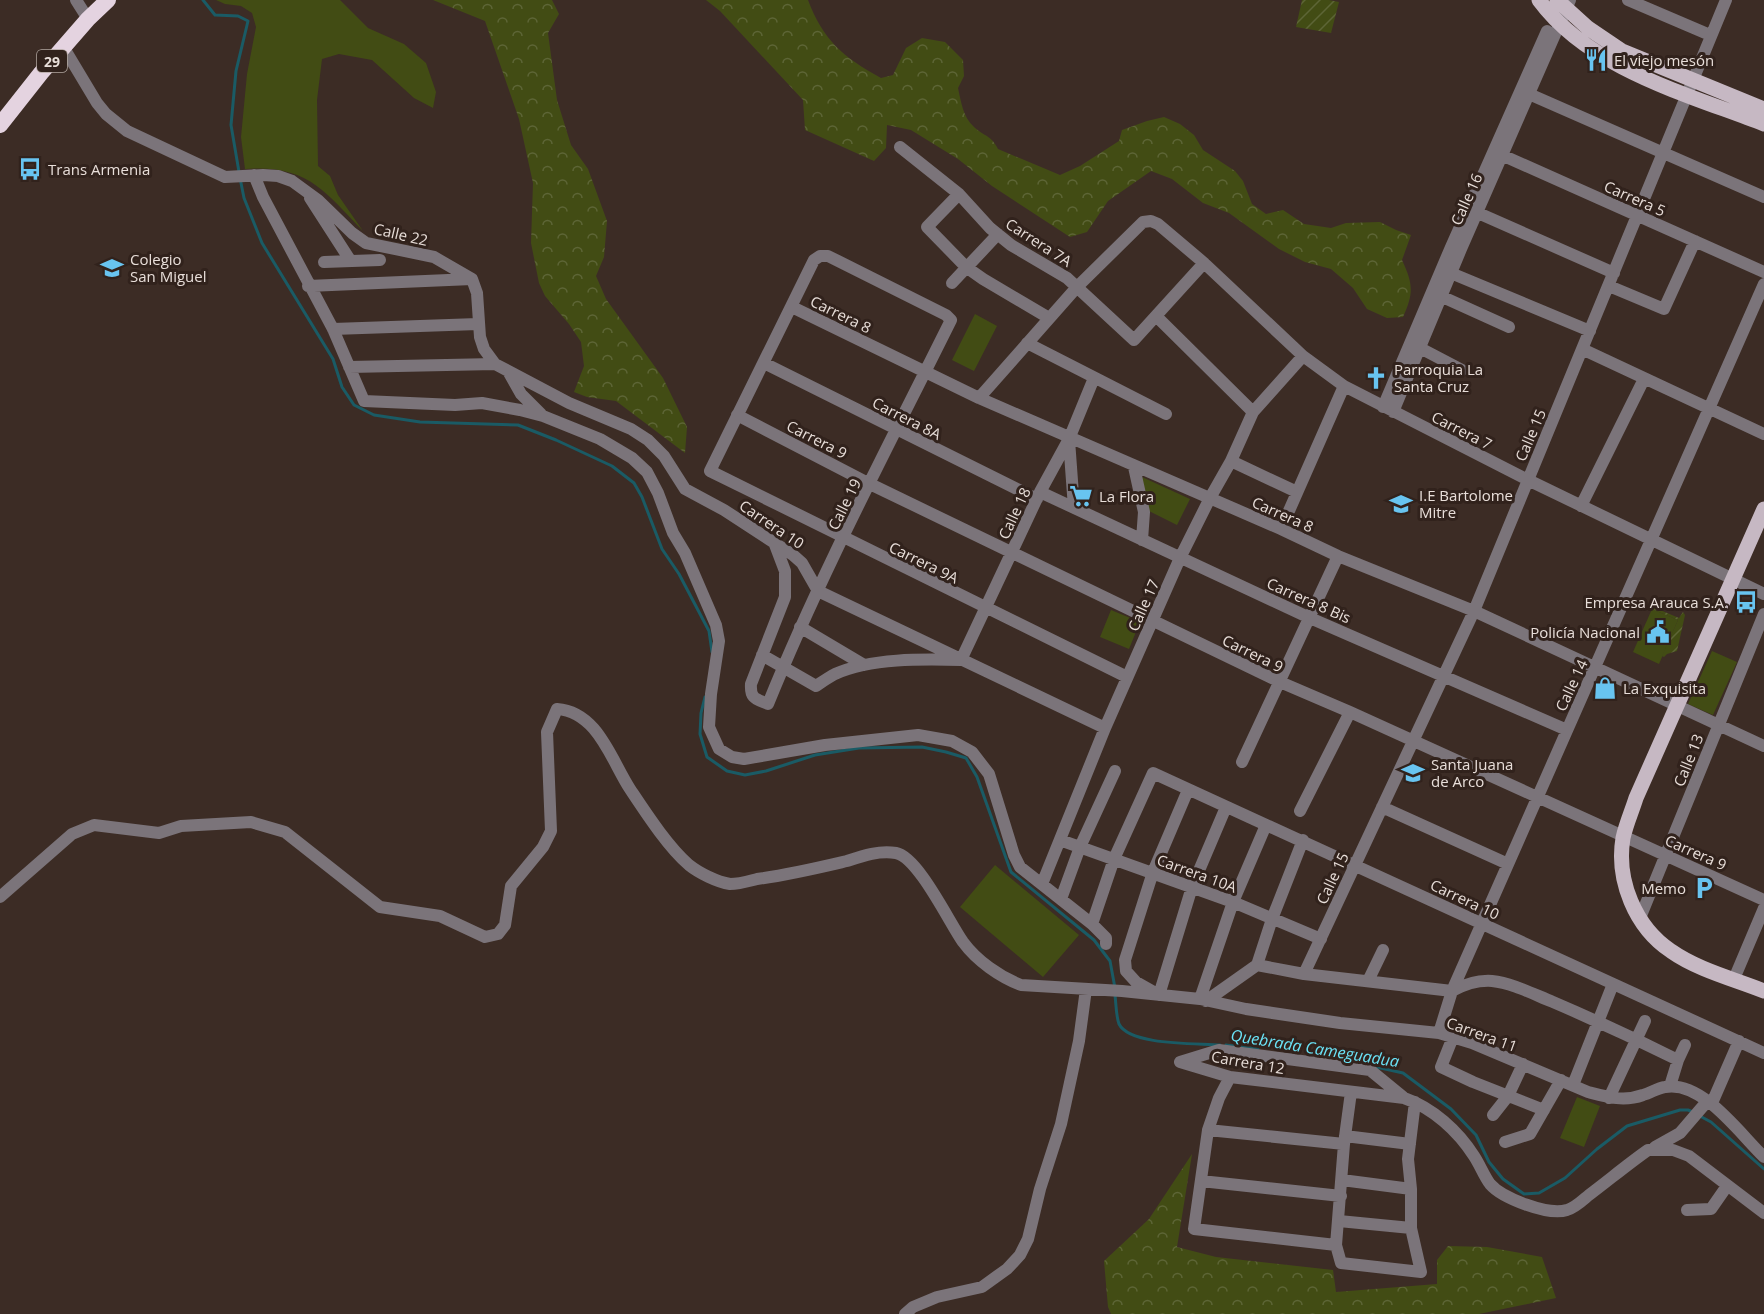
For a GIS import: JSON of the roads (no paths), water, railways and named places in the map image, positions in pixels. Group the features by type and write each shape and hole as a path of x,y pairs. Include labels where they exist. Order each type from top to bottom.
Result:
{"highway":[{"name":"29","path":"0,125 24,93 88,19 108,0"}],"main road":[{"path":"1539,0 1561,7 1622,51 1764,109"},
{"path":"1561,7 1603,57 1688,95 1764,124"},
{"path":"1763,987 1734,979 1671,951 1659,942 1631,903 1624,879 1623,837 1636,798 1764,509"}],"street":[{"path":"76,0 88,19"},
{"path":"1628,0 1710,35"},
{"name":"Calle 15","path":"1304,974 1474,611 1726,0"},
{"name":"Calle 16","path":"1498,153 1529,94 1561,7"},
{"name":"Calle 16","path":"1388,410 1561,7"},
{"name":"Calle 22","path":"64,48 97,103 127,131 225,177 278,176 292,181 328,208 352,233 366,243 434,257 472,279"},
{"path":"1529,94 1764,197"},
{"name":"Carrera 7A","path":"900,147 959,194 1011,245 1067,278 1134,340 1156,316"},
{"name":"Carrera 5","path":"1498,153 1764,272"},
{"path":"252,175 308,286 333,329 364,401 455,405 482,403 505,406 543,416 600,439 632,458 648,472 673,533 685,553 716,625 719,641 711,694 710,727 718,750 732,757 744,759 825,746 918,735 952,741 972,752 988,774 1020,867 1092,924 1106,938 1106,944"},
{"path":"305,191 350,260"},
{"path":"959,194 927,227 966,267 1049,318"},
{"path":"1473,211 1614,273"},
{"name":"Carrera 7","path":"1077,287 1143,222 1151,221 1158,224 1204,263 1303,357 1344,386 1528,480 1764,594"},
{"path":"952,283 998,234"},
{"path":"1609,286 1664,309 1695,241"},
{"name":"Calle 19","path":"762,656 751,684 750,693 753,698 768,704 800,627 951,320 946,315 828,256 820,256 814,260 792,307"},
{"path":"324,262 380,260"},
{"path":"1204,263 1156,316 1253,412"},
{"path":"1446,271 1590,331"},
{"path":"308,286 472,279 477,292 478,324 484,349 495,364"},
{"name":"Calle 14","path":"1439,1034 1452,991 1764,284"},
{"path":"979,398 1077,287"},
{"path":"1437,294 1509,327"},
{"name":"Calle 16","path":"1388,410 1420,348 1437,294"},
{"path":"737,415 792,307"},
{"name":"Carrera 8","path":"792,307 1069,439 1281,529 1338,556 1474,611 1764,746"},
{"path":"333,329 478,324"},
{"path":"1027,343 1166,414"},
{"path":"1420,348 1462,370"},
{"path":"1582,349 1764,434"},
{"name":"Calle 17","path":"1042,884 1127,677 1209,498 1231,461 1253,412 1303,357"},
{"name":"Carrera 8A","path":"764,363 1039,496"},
{"path":"349,366 495,364"},
{"name":"Carrera 10","path":"495,364 570,403 631,429 648,440 664,456 685,489 724,510 802,562 818,591"},
{"path":"507,370 521,394 543,416"},
{"name":"Calle 18","path":"961,660 1039,496 1069,439 1094,378"},
{"path":"1581,506 1644,379"},
{"path":"1281,529 1344,386"},
{"name":"Carrera 9A","path":"737,415 710,471 843,539 1127,677"},
{"name":"Carrera 9","path":"737,415 870,484 1280,682 1764,900"},
{"path":"1069,439 1074,508"},
{"path":"1231,461 1297,492"},
{"path":"1134,467 1144,512 1142,540"},
{"name":"Carrera 8 Bis","path":"1039,496 1074,508 1310,618 1567,730"},
{"path":"774,542 785,571 785,597 762,656 816,686 835,674 864,665 922,659 961,660"},
{"path":"1242,762 1338,556"},
{"path":"818,591 1105,728"},
{"name":"Calle 13","path":"1640,918 1764,614"},
{"path":"800,627 864,665"},
{"name":"Carrera 11","path":"0,897 72,834 94,825 159,833 181,826 251,822 285,832 380,907 440,916 485,937 498,934 505,924 511,886 543,847 551,831 547,732 557,709 569,710 584,718 604,741 630,789 668,842 689,864 706,875 730,884 797,873 876,853 897,853 912,861 964,944 1007,980 1021,985 1122,991 1203,1000 1340,1023 1439,1034 1453,1037 1609,1098 1626,1099 1670,1086"},
{"path":"1300,811 1350,712"},
{"path":"1061,899 1080,847 1115,771"},
{"name":"Carrera 10","path":"1114,859 1153,773 1764,1053"},
{"path":"1188,790 1153,872 1125,960 1126,971 1137,982 1160,995 1192,887 1226,807"},
{"path":"1382,807 1508,864"},
{"path":"1203,1000 1233,902 1266,825"},
{"name":"Carrera 10A","path":"1060,840 1233,902 1321,939"},
{"path":"1203,1000 1257,965 1272,919 1303,840"},
{"path":"1092,924 1114,859"},
{"path":"1734,979 1764,908"},
{"path":"1368,981 1383,950"},
{"path":"1257,965 1304,974 1452,991 1472,983 1494,982 1531,993 1599,1021 1678,1060"},
{"path":"1505,1142 1530,1134 1544,1110 1567,1083 1599,1021 1613,984"},
{"path":"904,1314 913,1307 936,1297 982,1287 1007,1269 1020,1255 1028,1239 1040,1189 1061,1124 1079,1041 1086,989"},
{"path":"1609,1098 1645,1021"},
{"path":"1453,1037 1442,1067 1473,1083 1544,1110"},
{"path":"1708,1104 1738,1041"},
{"path":"1685,1045 1670,1086 1686,1088 1708,1104 1764,1157"},
{"name":"Carrera 12","path":"1410,1100 1230,1077 1180,1062 1218,1050 1370,1070 1410,1100 1430,1110 1460,1137 1491,1185 1509,1197 1548,1211 1567,1210 1648,1150 1680,1133 1708,1104"},
{"path":"1209,1071 1210,1051"},
{"path":"1493,1115 1508,1096 1523,1064"},
{"path":"1367,1094 1374,1086 1375,1075"},
{"path":"1230,1077 1219,1098 1208,1130 1194,1229 1336,1245"},
{"path":"1351,1092 1344,1140 1336,1245 1341,1263 1421,1272 1411,1228 1408,1160 1410,1100"},
{"path":"1208,1130 1410,1144"},
{"path":"1648,1150 1673,1150 1689,1156 1764,1213"},
{"path":"1342,1180 1411,1189"},
{"path":"1201,1181 1341,1196"},
{"path":"1687,1210 1711,1209 1727,1186"},
{"path":"1339,1221 1411,1228"}],"waterway":[{"name":"Quebrada Cameguadua","path":"203,0 215,15 238,16 248,21 236,71 231,125 239,172"},
{"name":"Quebrada Cameguadua","path":"240,178 244,198 262,243 333,359 342,387 354,405 374,415 420,422 518,425 612,466 634,483 642,497 662,549 679,574 709,631 712,652"},
{"name":"Quebrada Cameguadua","path":"705,697 701,713 700,734 707,757 727,771 745,775 766,771 815,755 859,748 922,747 966,758 977,777 1011,872 1094,940 1110,961 1115,988"},
{"name":"Quebrada Cameguadua","path":"1115,995 1119,1024 1136,1036 1165,1042 1220,1045"},
{"name":"Quebrada Cameguadua","path":"1226,1045 1258,1049"},
{"name":"Quebrada Cameguadua","path":"1372,1066 1403,1073 1451,1109 1476,1135 1489,1162 1503,1179 1524,1194 1539,1193 1565,1178 1627,1126 1680,1110 1693,1112"},
{"name":"Quebrada Cameguadua","path":"1698,1115 1711,1122 1764,1169"}],"place":[{"name":"El viejo mesón","path":"1596,60"},
{"name":"Trans Armenia","path":"30,169"},
{"name":"Colegio San Miguel","path":"112,268"},
{"name":"Parroquia La Santa Cruz","path":"1376,378"},
{"name":"La Flora","path":"1081,496"},
{"name":"I.E Bartolome Mitre","path":"1401,504"},
{"name":"Empresa Arauca S.A.","path":"1746,602"},
{"name":"Policía Nacional","path":"1658,632"},
{"name":"La Exquisita","path":"1605,688"},
{"name":"Santa Juana de Arco","path":"1413,773"},
{"name":"Memo","path":"1704,888"}]}
